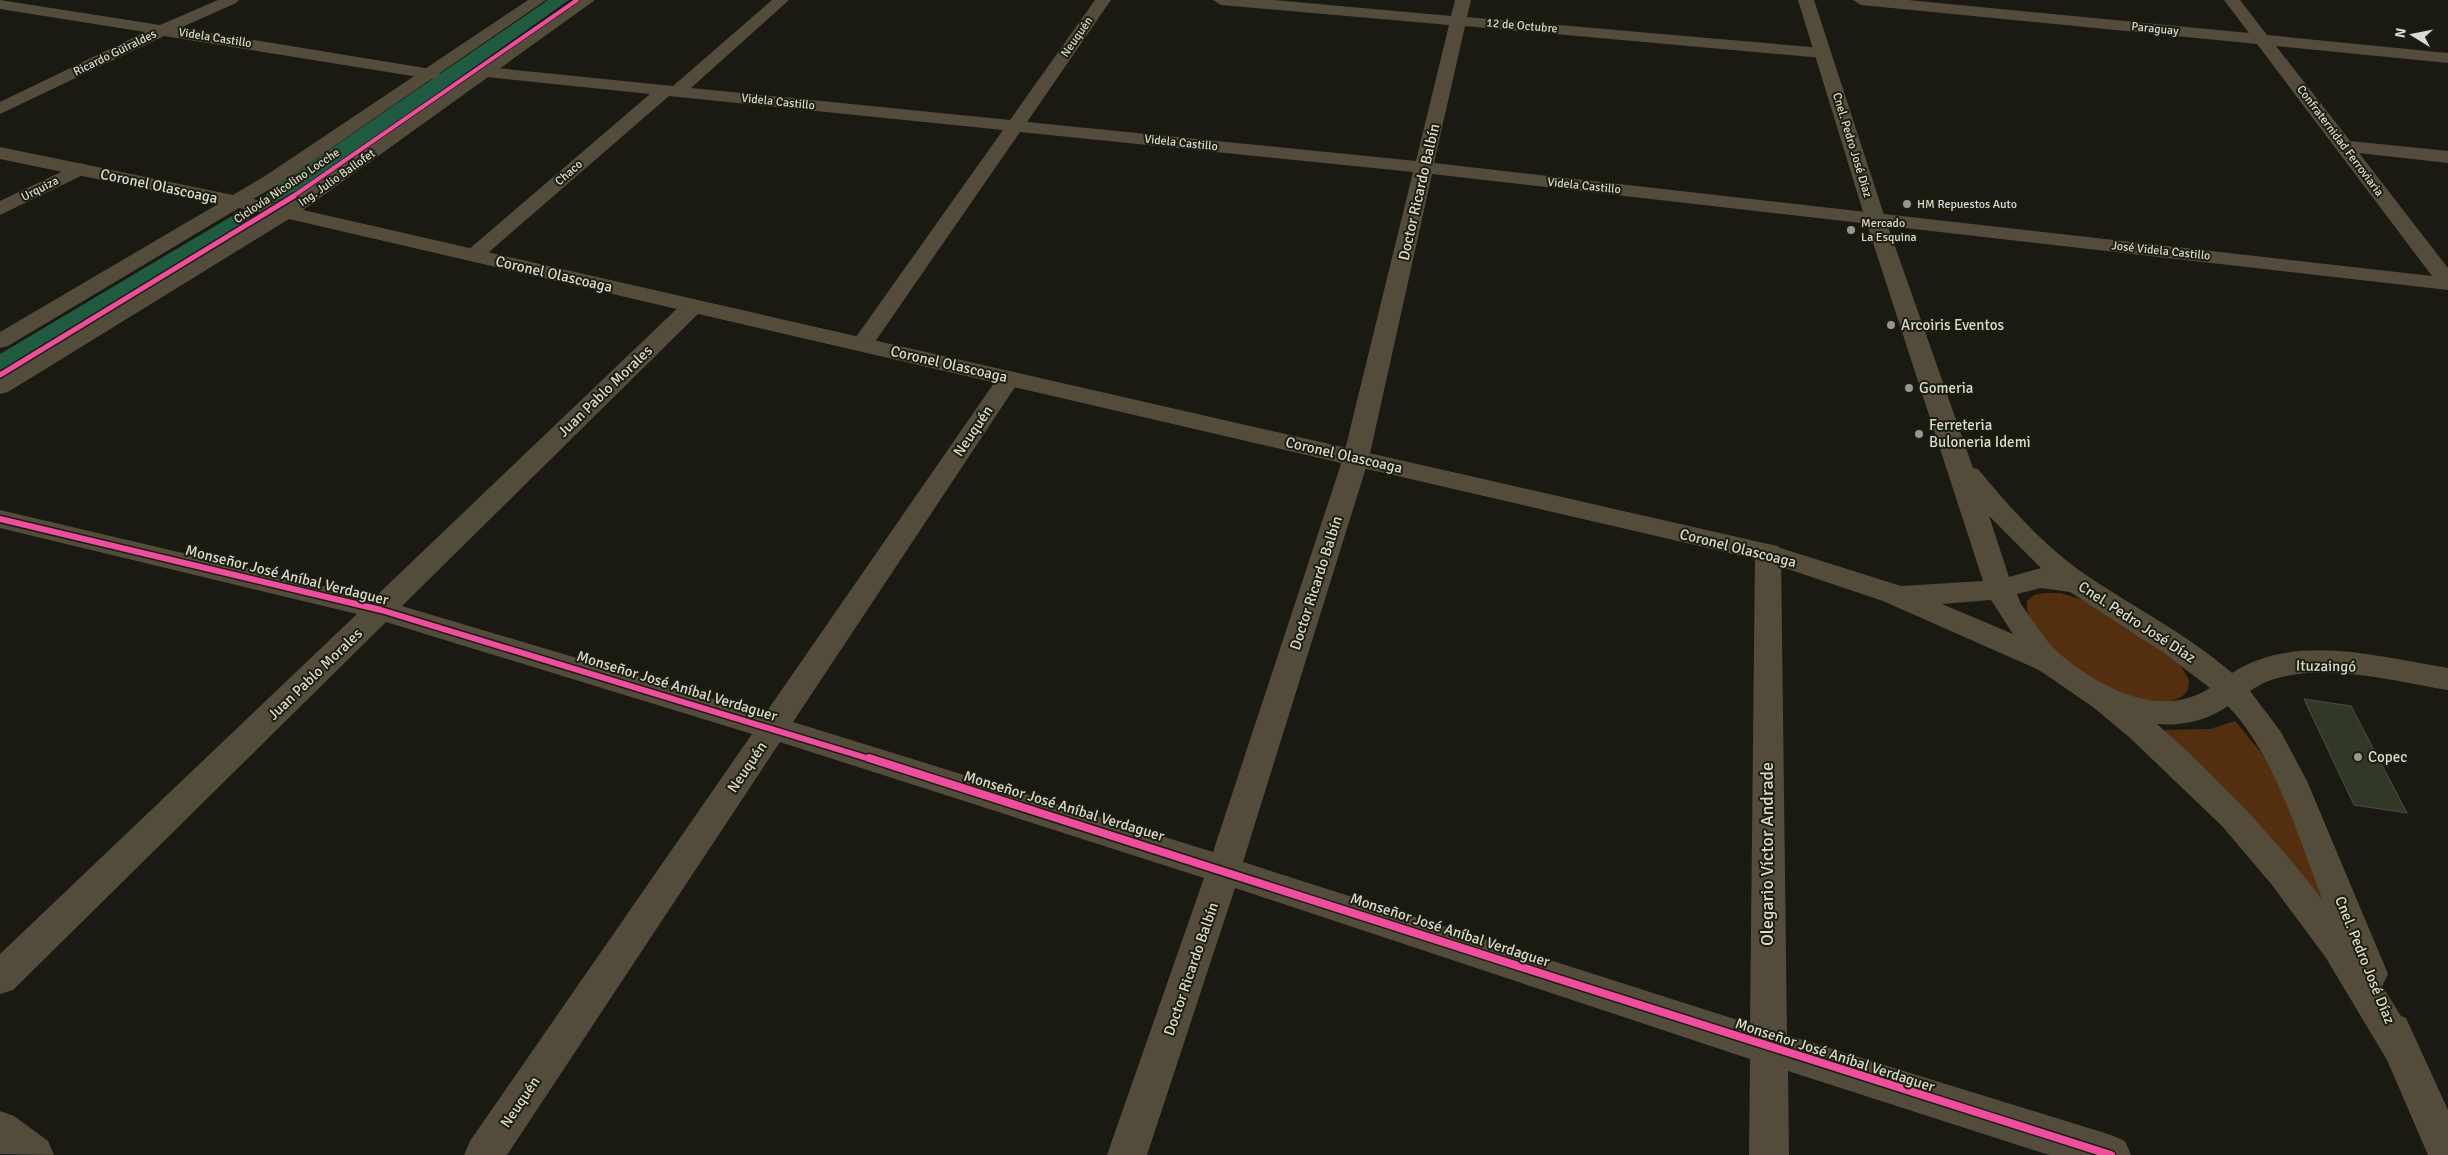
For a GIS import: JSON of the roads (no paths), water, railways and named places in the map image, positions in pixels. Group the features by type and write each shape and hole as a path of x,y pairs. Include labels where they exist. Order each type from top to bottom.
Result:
{"street":[{"name":"Ricardo Güiraldes","path":"0,109 165,29 232,0"},
{"path":"0,341 234,203 430,74 538,0"},
{"name":"Ing. Julio Ballofet","path":"0,386 286,212 587,0"},
{"name":"Chaco","path":"474,255 781,0"},
{"name":"Neuquén","path":"862,344 1016,127 1103,0"},
{"name":"12 de Octubre","path":"1221,0 1461,10 1822,53"},
{"name":"Cnel. Pedro José Díaz","path":"1806,0 1875,218 1958,460 2010,586 2019,624 2049,662 2104,699 2181,764 2233,816 2284,875 2338,947 2400,1047"},
{"name":"Paraguay","path":"1861,0 2448,58"},
{"path":"2021,0 2029,17"},
{"name":"Confraternidad Ferroviaria","path":"2232,0 2448,283"},
{"name":"Videla Castillo","path":"0,4 165,29 430,74"},
{"name":"Doctor Ricardo Balbín","path":"1127,1155 1224,870 1356,458 1461,10"},
{"name":"Videla Castillo","path":"487,72 1425,168 1875,218"},
{"path":"2344,146 2448,157"},
{"name":"Coronel Olascoaga","path":"0,153 80,168 234,203 286,212 1768,553 1893,594 2049,662"},
{"name":"Urquiza","path":"0,209 80,168"},
{"name":"José Videla Castillo","path":"1875,218 2448,283"},
{"name":"Juan Pablo Morales","path":"0,978 693,306"},
{"name":"Neuquén","path":"484,1155 1009,378"},
{"name":"Cnel. Pedro José Díaz","path":"1958,460 1988,500 2016,531 2049,561 2079,584 2145,624 2194,658 2220,694 2262,725 2285,765 2400,1047 2448,1155"},
{"name":"Monseñor José Aníbal Verdaguer","path":"0,519 381,610 773,728 1224,870 1767,1047 2110,1155"},
{"name":"Olegario Víctor Andrade","path":"1768,553 1767,1047 1769,1155"},
{"name":"Coronel Olascoaga","path":"1893,594 1946,594 2010,586 2041,578 2079,584"},
{"name":"Ituzaingó","path":"2104,699 2142,711 2176,713 2195,710 2248,677 2271,667 2295,664 2344,664 2448,679"},
{"path":"0,1130 34,1155"}],"waterway":[{"path":"277,196 560,0"},
{"path":"0,366 240,221"}],"place":[{"name":"HM Repuestos Auto","path":"1907,204"},
{"name":"Mercado La Esquina","path":"1851,230"},
{"name":"Arcoiris Eventos","path":"1891,325"},
{"name":"Gomeria","path":"1909,388"},
{"name":"Ferreteria Buloneria Idemi","path":"1919,434"},
{"name":"Copec","path":"2358,757"}]}
